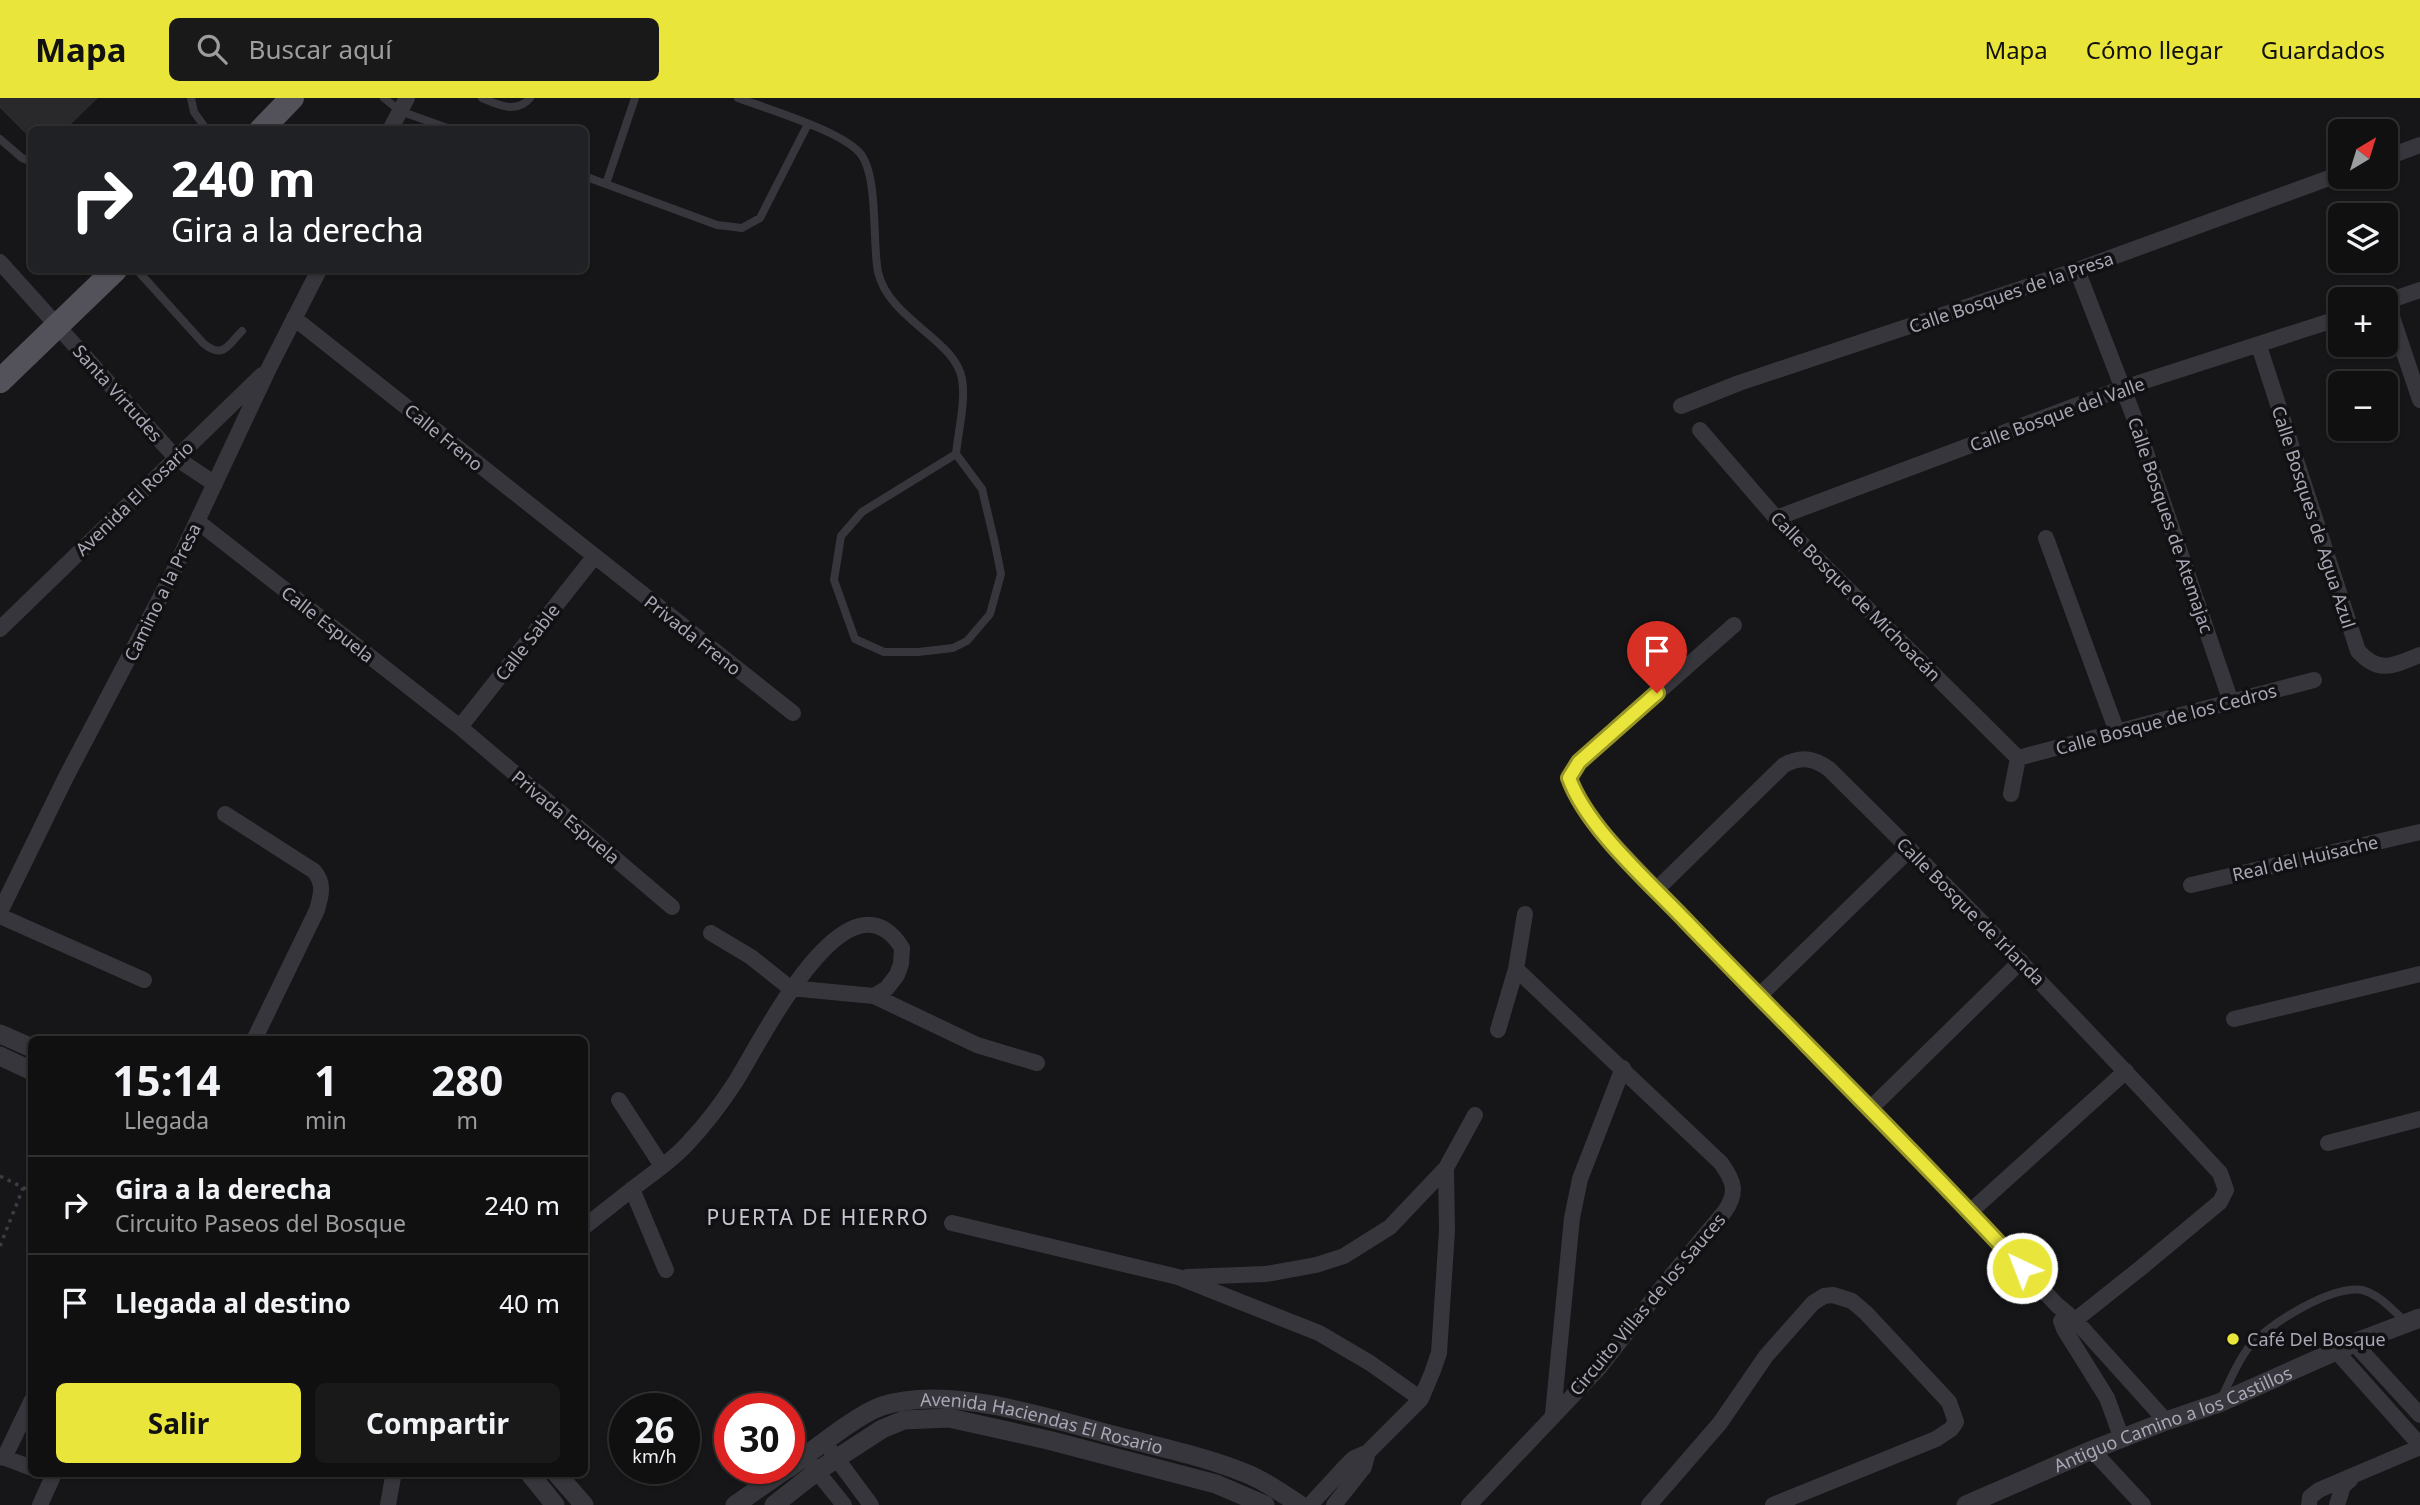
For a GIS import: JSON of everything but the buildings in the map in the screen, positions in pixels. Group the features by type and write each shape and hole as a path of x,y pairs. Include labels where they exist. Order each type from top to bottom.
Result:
{"main road":[{"path":"263,126 292,98"},
{"path":"0,381 112,273"}],"street":[{"path":"392,126 403,104"},
{"path":"2398,153 2420,145"},
{"name":"Calle Bosques de la Presa","path":"1681,407 1739,383 2077,270 2328,178"},
{"name":"Santa Virtudes","path":"0,262 176,458 215,484"},
{"name":"Calle Bosques de Atemajac","path":"2077,270 2123,388 2231,702"},
{"name":"Camino a la Presa","path":"0,914 66,777 163,593 269,368 317,273"},
{"path":"2398,298 2420,290"},
{"name":"Calle Freno","path":"294,318 593,556"},
{"name":"Calle Bosque del Valle","path":"1776,518 2123,388 2328,322"},
{"path":"2398,337 2420,400"},
{"name":"Calle Bosques de Agua Azul","path":"2259,346 2358,651 2373,664 2381,667 2420,656"},
{"name":"Avenida El Rosario","path":"0,629 269,368"},
{"name":"Calle Bosque de Michoacán","path":"1700,430 1776,518 2018,758"},
{"name":"Calle Espuela","path":"197,521 460,727"},
{"path":"2046,538 2117,732"},
{"name":"Privada Freno","path":"593,556 793,713"},
{"name":"Calle Sable","path":"460,727 593,556"},
{"path":"1734,625 1579,762 1569,778 1579,800 1593,822 1758,997 1971,1211 2057,1305 2101,1388 2122,1439"},
{"name":"Calle Bosque de los Cedros","path":"2018,758 2314,680"},
{"name":"Privada Espuela","path":"460,727 672,907"},
{"path":"2011,794 2018,758"},
{"name":"Calle Bosque de Irlanda","path":"1657,890 1784,765 1794,760 1809,759 1829,769 2021,961 2126,1071 2220,1173 2226,1185 2224,1195 2220,1202 2069,1324"},
{"path":"225,814 314,871 321,880 322,892 317,910 256,1036"},
{"name":"Real del Huisache","path":"2191,885 2420,832"},
{"path":"1758,997 1910,849"},
{"path":"0,914 144,980"},
{"path":"1498,1030 1516,969 1525,914"},
{"path":"588,1224 688,1144 733,1085 790,988 832,942 856,927 869,925 891,935 902,948 897,975 887,988 874,996"},
{"path":"711,933 751,957 790,988 874,996 977,1045 1037,1063"},
{"path":"1871,1108 2021,961"},
{"name":"Circuito Villas de los Sauces","path":"1469,1505 1619,1344 1732,1200 1734,1187 1732,1177 1721,1163 1516,969"},
{"path":"2234,1019 2420,974"},
{"path":"0,1034 28,1046"},
{"path":"0,1056 28,1069"},
{"name":"Circuito Villas de los Sauces","path":"1553,1414 1572,1217 1580,1179 1623,1068"},
{"path":"1971,1211 2126,1071"},
{"path":"619,1100 662,1166"},
{"path":"1178,1277 1266,1275 1316,1265 1344,1256 1390,1227 1446,1168 1475,1115"},
{"path":"2328,1143 2420,1119"},
{"path":"1310,1505 1345,1466 1354,1458 1368,1452 1421,1399 1438,1353 1447,1231 1446,1168"},
{"path":"632,1189 666,1270"},
{"path":"952,1223 1178,1277 1319,1333 1370,1363 1421,1399"},
{"path":"1649,1505 1720,1423 1766,1356 1813,1303 1824,1296 1842,1296 1866,1313 1949,1402 1956,1422 1936,1439 1773,1505"},
{"name":"Antiguo Camino a los Castillos","path":"1966,1505 2092,1450 2219,1403 2346,1347 2414,1321"},
{"path":"2069,1324 2166,1421"},
{"path":"2346,1347 2420,1415"},
{"path":"2309,1505 2310,1497 2319,1490 2352,1478 2420,1446 2346,1347"},
{"name":"Avenida Haciendas El Rosario","path":"805,1461 825,1443 881,1406 930,1398 1026,1413 1204,1458 1265,1482 1300,1505"},
{"path":"28,1408 2,1457 28,1467"},
{"name":"Avenida Haciendas El Rosario","path":"805,1465 837,1459 882,1429 904,1420 949,1418 1216,1483 1265,1505"},
{"path":"825,1443 871,1505"},
{"path":"2092,1450 2143,1505"},
{"path":"1334,1505 1364,1467 1368,1452"},
{"path":"805,1470 844,1505"},
{"path":"40,1505 49,1477"},
{"path":"388,1505 393,1477"},
{"path":"532,1477 555,1505"},
{"path":"560,1477 584,1505"},
{"path":"2337,1505 2343,1486 2352,1478"},
{"name":"Avenida Haciendas El Rosario","path":"735,1505 762,1497 778,1484"},
{"name":"Avenida Haciendas El Rosario","path":"774,1505 788,1484"}],"lane":[{"path":"191,98 194,112 204,126"},
{"path":"384,98 403,104 445,126"},
{"path":"482,98 514,108 522,106 530,98"},
{"path":"606,184 635,98"},
{"path":"738,98 808,124 849,143 862,154 869,172 878,271 883,289 914,324 932,337 955,363 962,379 956,454 982,489 1001,574 990,614 967,641 953,648 884,652 870,647 855,639 834,580 841,536 862,512 956,454"},
{"path":"588,177 717,225 742,228 760,218 808,124"},
{"path":"0,139 28,160"},
{"path":"140,273 203,343 214,351 225,349 242,331"},
{"path":"2219,1403 2249,1347 2259,1337 2314,1300 2347,1290 2363,1291 2378,1297 2414,1321"}],"path":[{"path":"0,1176 28,1190"},
{"path":"0,1246 23,1188"}],"place":[{"name":"Café Del Bosque","path":"2233,1339"}],"district":[{"name":"PUERTA DE HIERRO","path":"818,1217"}],"route":[{"path":"1657,693 1579,762 1569,778 1572,789 1593,822 1673,908 1971,1211 2022,1268"}]}
